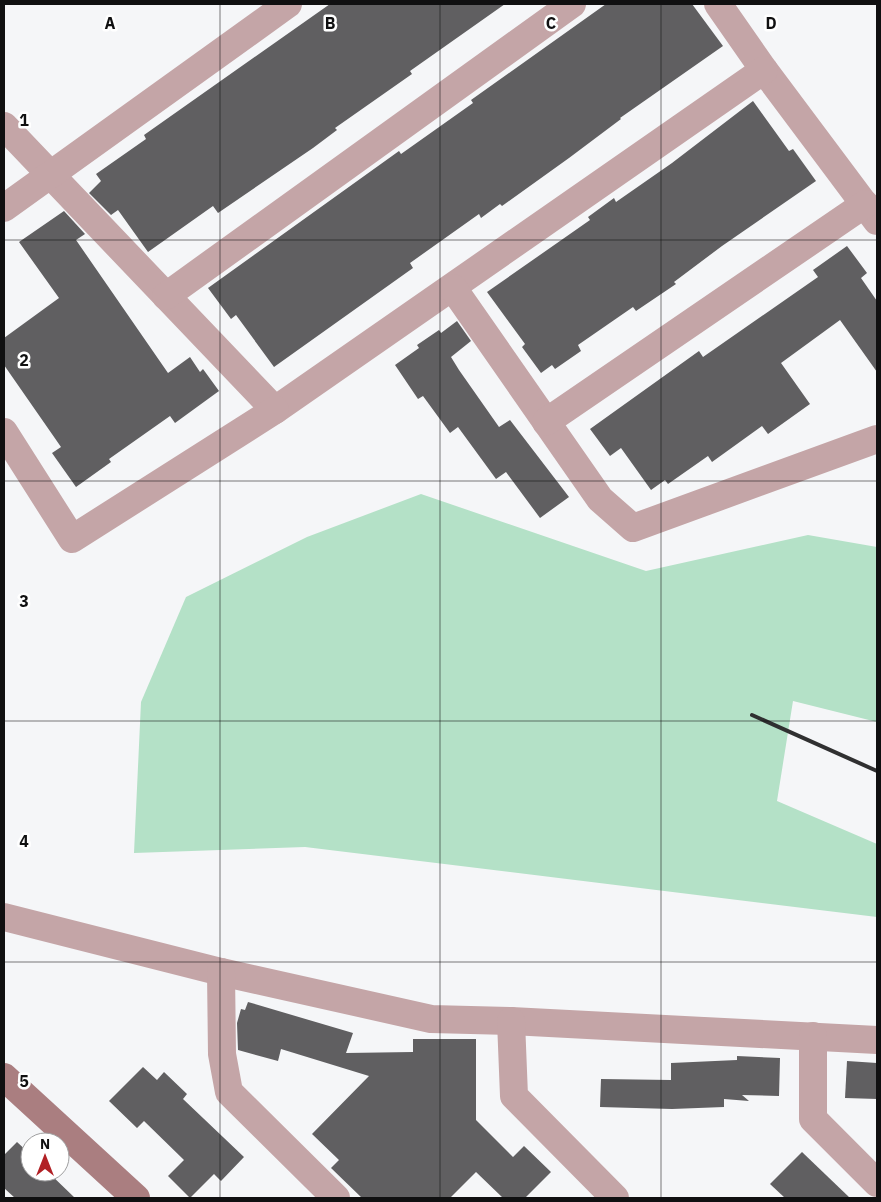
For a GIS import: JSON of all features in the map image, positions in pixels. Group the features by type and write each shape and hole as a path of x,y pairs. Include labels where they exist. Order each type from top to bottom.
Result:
{"street":[{"path":"4,208 288,4"},
{"path":"166,296 572,4"},
{"path":"546,422 871,212 764,70 718,4"},
{"path":"4,432 72,540 275,410 764,70"},
{"path":"4,126 275,410"},
{"path":"453,288 600,499 633,528 877,439"},
{"path":"4,917 221,972 431,1019 511,1021 877,1040"},
{"path":"221,972 222,1054 229,1092 336,1198"},
{"path":"511,1021 514,1096 615,1198"},
{"path":"813,1036 813,1119 877,1183"},
{"path":"4,1077 136,1198"}],"green space":[{"path":"421,494 646,571 808,535 877,547 877,722 793,701 777,801 877,844 877,917 305,847 134,853 141,702 186,597 307,537"}],"building":[{"path":"330,4 505,4 410,71 412,74 335,128 337,130 313,148 218,213 213,206 148,252 118,210 111,215 89,193 101,181 96,174 146,139 144,135"},
{"path":"606,4 692,4 723,46 620,118 569,158 502,206 500,204 481,218 479,214 410,263 413,268 274,367 236,315 231,319 208,288 399,151 401,154 473,103 471,100"},
{"path":"753,101 789,151 793,149 816,181 722,246 674,282 676,284 636,311 633,307 578,345 581,351 555,369 552,365 541,373 522,347 525,344 487,292 590,220 588,217 614,198 616,202 672,163"},
{"path":"64,211 85,234 76,240 168,373 190,357 200,372 203,369 219,391 175,423 170,416 109,459 111,462 76,487 52,453 61,447 4,365 4,338 59,298 19,242"},
{"path":"847,246 867,273 861,278 877,301 877,372 840,320 781,363 810,404 768,434 762,426 712,462 708,456 668,484 665,480 651,490 621,448 610,456 590,429 699,351 703,357 818,277 813,270"},
{"path":"457,321 471,341 451,357 459,370 499,427 510,420 569,497 540,518 506,472 496,479 458,427 450,433 423,396 418,399 395,365 419,348 417,345 439,330 441,333"},
{"path":"248,1002 353,1033 346,1053 413,1052 413,1039 476,1039 476,1120 513,1157 524,1146 551,1172 525,1198 503,1198 476,1172 450,1198 362,1198 331,1168 339,1160 312,1134 369,1076 281,1049 278,1061 238,1050 237,1023 241,1009 245,1010"},
{"path":"737,1056 780,1058 779,1096 742,1095 749,1101 724,1099 724,1107 672,1109 600,1107 601,1079 671,1080 671,1063 737,1060"},
{"path":"847,1061 877,1063 877,1099 845,1098"},
{"path":"143,1067 157,1080 164,1072 187,1094 183,1099 244,1157 221,1181 214,1174 190,1198 168,1176 184,1160 144,1121 137,1128 109,1101"},
{"path":"17,1142 20,1145 20,1182 58,1182 75,1198 15,1198 4,1188 4,1155"},
{"path":"802,1152 850,1198 785,1198 770,1184"}],"railway":[{"path":"752,715 877,771"}]}
